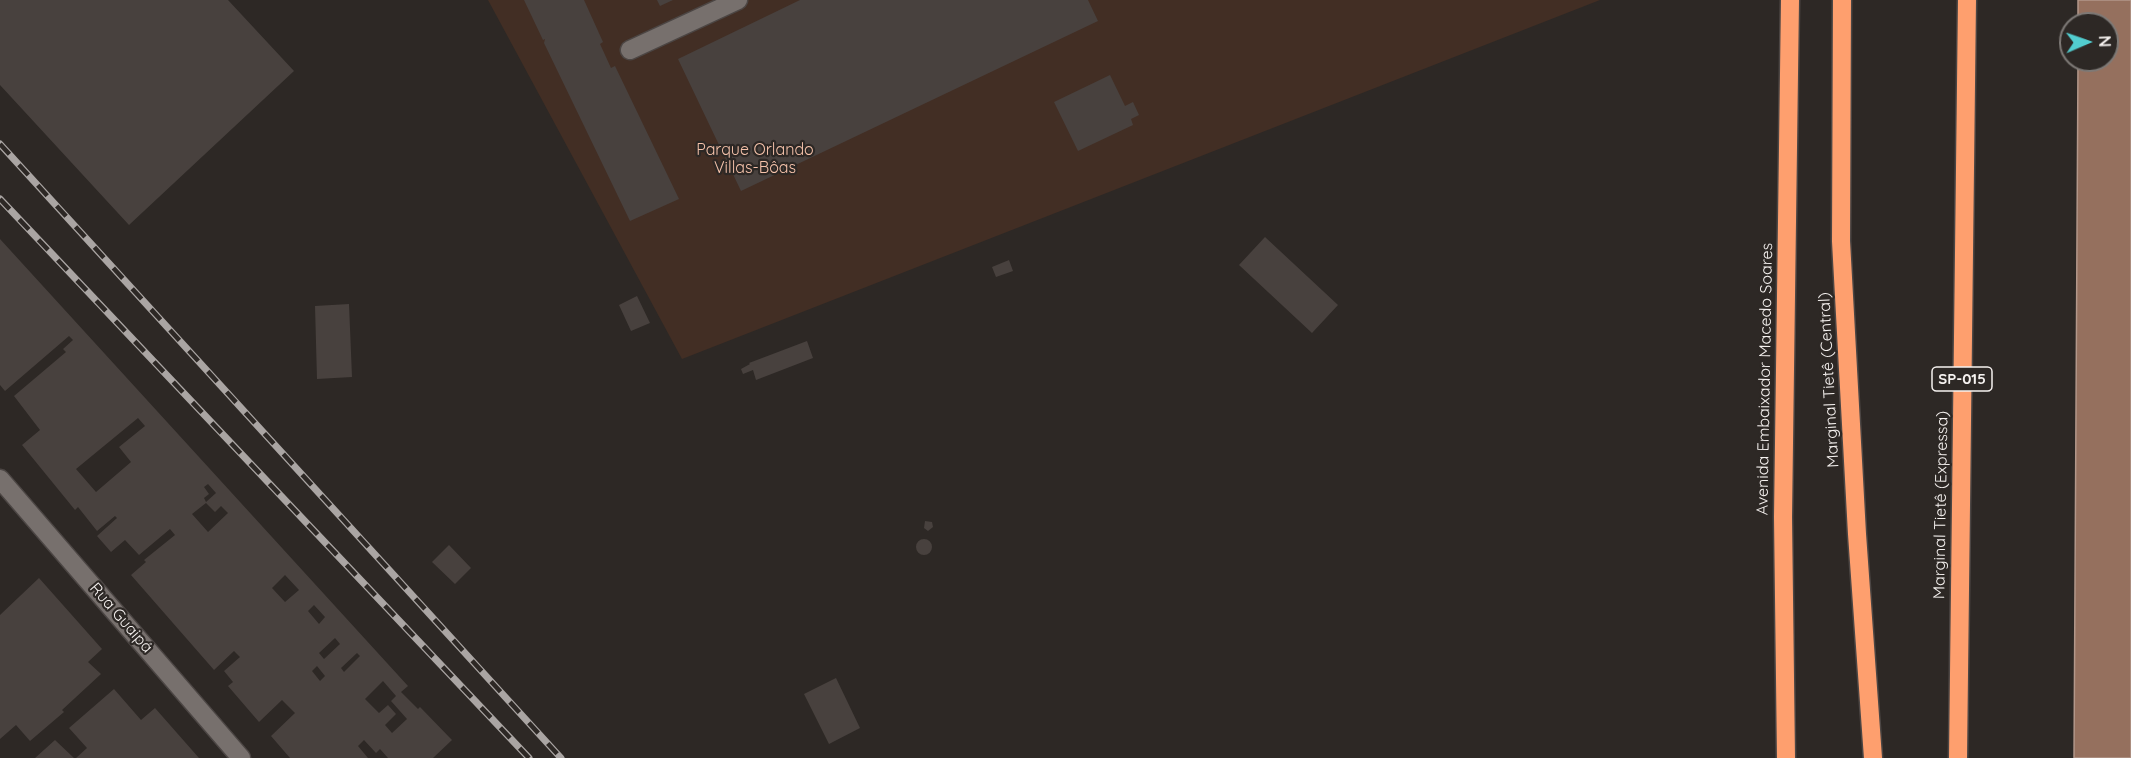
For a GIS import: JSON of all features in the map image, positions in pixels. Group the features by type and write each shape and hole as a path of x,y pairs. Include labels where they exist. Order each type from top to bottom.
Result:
{"highway":[{"name":"Avenida Embaixador Macedo Soares","path":"1786,758 1783,506 1790,0"},
{"name":"Marginal Tietê (Central)","path":"1842,0 1841,241 1856,522 1873,758"},
{"name":"Marginal Tietê (Expressa)","path":"1958,758 1967,0"}],"main road":[{"path":"630,50 738,0"},
{"name":"Rua Guaipá","path":"0,479 241,758"}],"green space":[{"name":"Parque Orlando Villas-Bôas","path":"488,0 1600,0 682,359"}],"shaded area":[{"path":"2078,0 2131,0 2131,758 2074,758 2078,72 2119,72 2119,12 2078,12"}],"building":[{"path":"0,0 228,0 294,71 129,225 0,85"},
{"path":"524,0 584,0 603,42 600,44 611,68 615,66 679,199 630,221 544,43 545,39 543,40"},
{"path":"657,0 673,0 660,6"},
{"path":"800,0 1088,0 1098,21 741,191 678,59"},
{"path":"1110,75 1125,106 1133,102 1139,115 1131,119 1133,125 1078,151 1054,102"},
{"path":"1265,237 1338,305 1312,333 1239,265"},
{"path":"0,239 408,686 401,692 418,709 420,707 452,740 433,758 388,758 380,749 376,753 364,740 358,746 368,758 290,758 271,736 295,713 282,700 259,722 228,686 233,682 224,671 240,657 234,651 214,670 131,575 146,562 144,560 175,535 170,529 139,555 125,540 111,552 97,536 117,518 115,516 97,531 78,507 75,510 22,445 40,430 14,396 66,352 63,349 73,340 69,336 5,391 0,385","holes":["138,418 145,426 119,447 131,462 96,492 76,469","208,484 216,493 206,502 204,498 209,494 204,487","206,503 215,512 221,506 228,513 208,532 192,514","285,575 299,590 285,602 272,588","314,605 325,617 319,624 308,611","335,638 340,644 324,659 319,653","357,653 360,656 344,672 341,668","317,666 325,676 320,681 312,671","383,681 396,696 391,701 407,719 392,733 385,725 396,714 388,705 379,713 365,699"]},
{"path":"1009,260 1013,271 996,277 992,267"},
{"path":"637,296 650,323 631,331 619,305"},
{"path":"349,304 352,377 317,379 315,306"},
{"path":"807,341 813,358 756,380 753,370 743,374 741,369 749,363"},
{"path":"925,521 932,522 933,527 928,531 924,528"},
{"path":"921,539 927,539 932,547 930,553 921,555 916,550 916,544"},
{"path":"449,545 471,568 455,584 432,562"},
{"path":"39,578 102,649 88,662 101,674 62,710 64,712 30,741 16,725 0,739 0,615"},
{"path":"836,678 860,728 829,744 804,694"},
{"path":"114,689 141,720 155,708 199,758 76,758 87,748 69,728"},
{"path":"55,740 74,758 35,758"}],"railway":[{"path":"0,144 561,758"},
{"path":"0,199 529,758"}]}
